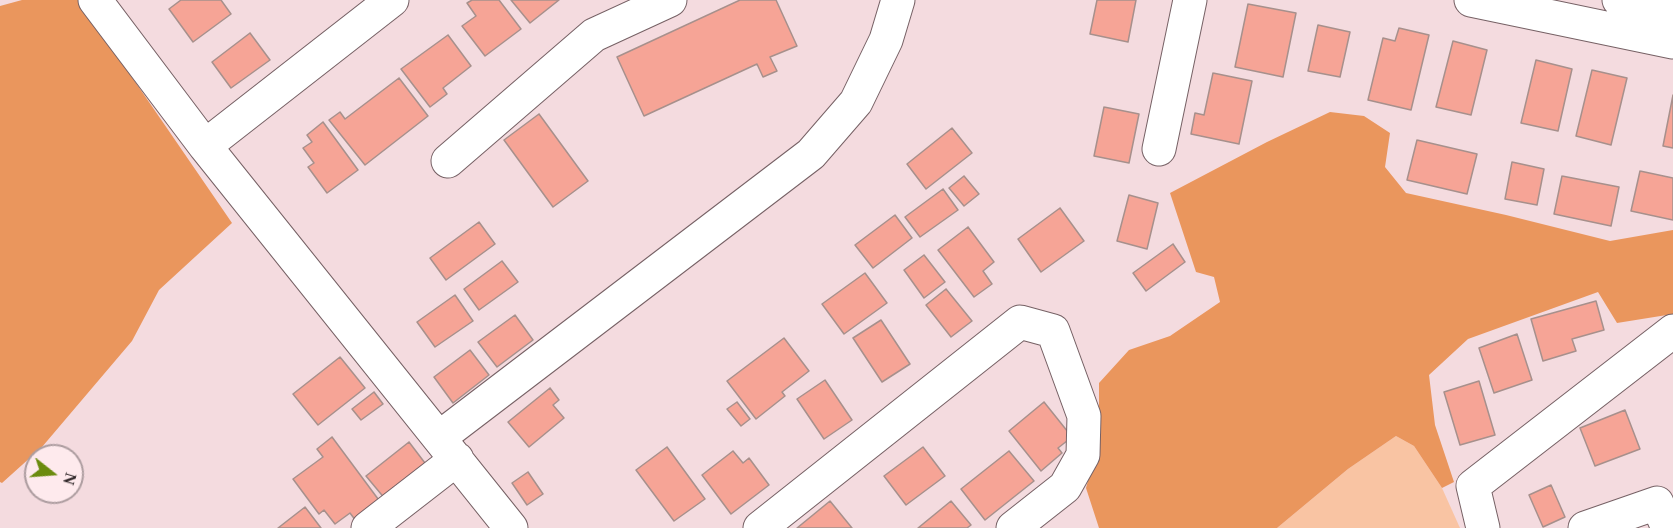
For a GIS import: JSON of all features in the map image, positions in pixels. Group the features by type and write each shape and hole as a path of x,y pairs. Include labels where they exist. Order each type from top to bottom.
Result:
{"street":[{"path":"95,0 205,146 511,528"},
{"path":"205,146 392,0"},
{"path":"448,161 594,35 670,0"},
{"path":"368,528 448,448 811,154 856,102 886,40 898,0"},
{"path":"1159,149 1190,0"},
{"path":"1472,0 1673,42"},
{"path":"1619,0 1673,11"},
{"path":"760,528 1020,322 1053,331 1084,416 1083,455 1065,487 1013,528"},
{"path":"1483,528 1473,486 1673,331"},
{"path":"1585,528 1657,503 1668,528"}],"shaded area":[{"path":"22,0 79,0 232,223 159,290 132,341 45,444 24,444 24,463 2,483 0,482 0,6"},
{"path":"1330,112 1364,116 1390,133 1385,167 1406,193 1610,241 1673,230 1673,314 1617,323 1598,292 1468,339 1429,375 1435,425 1454,482 1442,488 1414,446 1396,436 1348,469 1277,528 1099,528 1086,488 1099,440 1099,383 1129,350 1170,336 1220,302 1214,277 1196,272 1170,193"},
{"path":"1396,436 1414,446 1442,488 1460,528 1277,528 1348,469"}],"building":[{"path":"181,0 221,0 231,14 193,42 169,9"},
{"path":"472,0 499,0 521,29 485,56 462,26 476,16 467,3"},
{"path":"511,0 559,0 530,23"},
{"path":"740,0 776,0 797,46 770,57 777,71 763,77 757,64 644,116 617,57"},
{"path":"1097,0 1136,0 1128,42 1090,34"},
{"path":"1248,4 1296,13 1283,77 1235,67"},
{"path":"1318,25 1350,32 1340,77 1308,71"},
{"path":"1399,28 1429,35 1411,110 1368,100 1383,38 1395,41"},
{"path":"250,33 270,60 231,88 212,62"},
{"path":"448,35 471,66 443,88 447,94 430,107 401,69"},
{"path":"1453,41 1487,50 1471,115 1436,107"},
{"path":"1536,60 1572,69 1558,131 1521,123"},
{"path":"1592,70 1627,78 1611,145 1576,136"},
{"path":"1213,73 1252,81 1239,144 1191,134 1195,113 1204,115"},
{"path":"399,78 428,116 365,165 329,120 340,112 345,119"},
{"path":"1673,95 1673,148 1663,146"},
{"path":"1104,107 1139,114 1129,163 1094,156"},
{"path":"539,114 588,181 553,207 504,140"},
{"path":"323,122 358,170 327,193 308,167 314,163 303,148 312,142 307,135"},
{"path":"952,128 972,153 926,189 907,164"},
{"path":"1417,140 1477,154 1467,194 1407,180"},
{"path":"1512,162 1544,169 1537,205 1505,199"},
{"path":"1640,171 1673,178 1673,220 1631,211"},
{"path":"964,176 979,194 964,206 949,188"},
{"path":"1562,176 1619,187 1611,226 1554,214"},
{"path":"943,189 958,210 920,237 905,217"},
{"path":"1129,195 1158,203 1147,249 1117,241"},
{"path":"1060,208 1084,241 1041,272 1018,239"},
{"path":"895,215 912,238 873,268 855,245"},
{"path":"479,222 495,244 446,280 430,258"},
{"path":"968,227 994,262 983,271 992,284 974,297 938,250"},
{"path":"1173,244 1185,262 1146,291 1133,273"},
{"path":"924,255 945,282 924,298 904,270"},
{"path":"502,261 518,282 479,310 464,289"},
{"path":"865,273 887,303 844,334 822,304"},
{"path":"946,289 972,321 951,337 926,305"},
{"path":"455,295 473,321 435,347 417,322"},
{"path":"1596,301 1604,330 1572,339 1576,351 1543,361 1531,319"},
{"path":"515,315 533,340 497,367 478,342"},
{"path":"881,320 910,364 882,382 853,338"},
{"path":"1517,334 1532,380 1494,393 1479,348"},
{"path":"784,338 809,371 782,392 785,396 756,419 727,381"},
{"path":"470,350 489,375 453,403 434,377"},
{"path":"340,357 365,388 318,425 293,394"},
{"path":"825,380 852,420 824,439 797,399"},
{"path":"1479,381 1495,435 1460,445 1444,392"},
{"path":"550,388 559,400 553,405 564,418 529,447 508,422"},
{"path":"374,392 383,404 361,420 352,409"},
{"path":"737,402 750,419 741,426 727,409"},
{"path":"1044,402 1072,437 1058,448 1062,453 1041,471 1009,431"},
{"path":"1625,410 1640,449 1595,466 1580,428"},
{"path":"332,437 384,507 359,525 350,513 335,524 324,510 319,514 293,479 323,457 317,449"},
{"path":"409,442 428,467 386,500 366,476"},
{"path":"667,447 705,499 674,521 636,470"},
{"path":"923,447 945,476 906,505 884,476"},
{"path":"733,451 743,463 749,458 769,485 731,514 702,475"},
{"path":"1009,451 1034,481 985,520 961,489"},
{"path":"528,472 543,494 527,505 512,483"},
{"path":"1551,485 1565,517 1543,527 1529,495"},
{"path":"830,501 852,528 797,528"},
{"path":"951,501 971,525 967,528 918,528"},
{"path":"305,507 321,528 278,528"}]}
